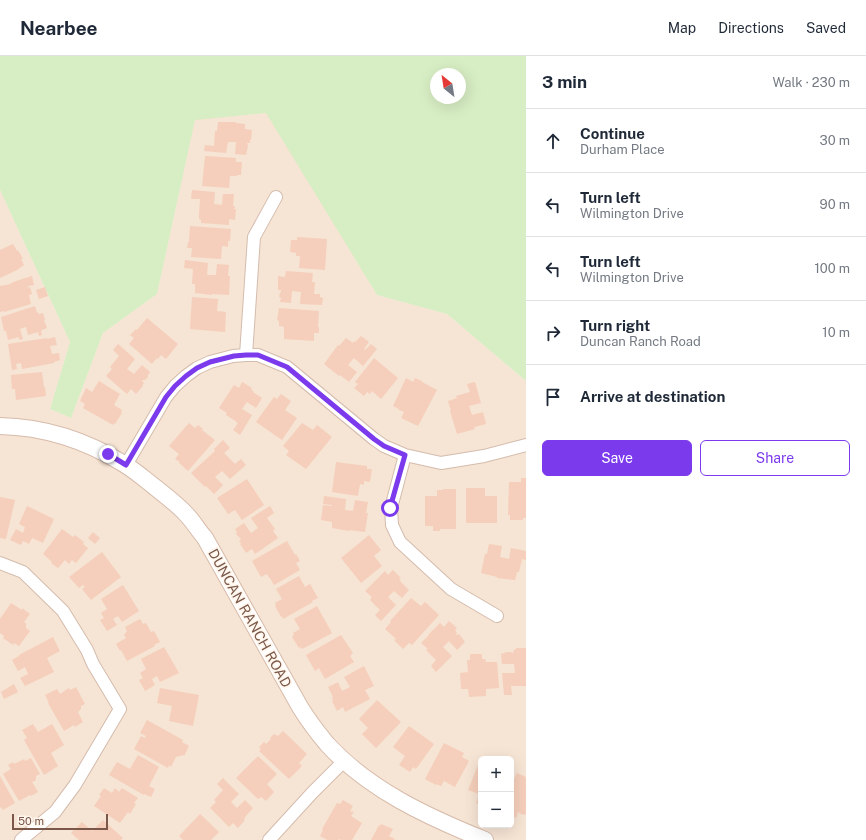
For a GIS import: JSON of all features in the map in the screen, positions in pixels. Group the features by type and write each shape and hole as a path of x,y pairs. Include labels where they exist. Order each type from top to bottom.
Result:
{"street":[{"path":"246,355 254,238 276,197"},
{"path":"126,465 166,397 175,386 197,368 210,362 234,356 246,355 258,355 287,367 368,435 384,446 405,455 441,463 484,456 526,445"},
{"name":"DUNCAN RANCH ROAD","path":"0,426 31,429 66,437 101,451 126,465 186,513 205,538 300,707 328,744 344,761 376,785 414,808 457,829 485,840"},
{"path":"405,455 390,508 392,526 400,542 451,589 497,616"},
{"path":"0,564 23,572 63,611 120,709 71,790 54,812 21,840"},
{"path":"269,840 344,761"}],"shaded area":[{"path":"267,113 377,295 447,314 526,381 526,840 0,840 0,190 70,342 50,409 71,418 103,333 157,294 195,119"}],"green space":[{"path":"0,56 526,56 526,381 447,314 377,295 266,113 195,120 157,294 103,333 71,418 50,409 70,342 0,190"}],"building":[{"path":"218,122 236,122 245,124 245,129 252,130 250,143 247,143 248,146 246,155 235,154 236,142 228,142 226,153 204,151 205,145 214,146 215,131 217,131"},
{"path":"205,156 236,158 236,162 242,162 241,175 230,176 229,188 202,186"},
{"path":"192,190 215,192 214,204 222,205 223,194 234,194 233,206 235,206 234,209 236,209 235,220 229,219 229,225 201,223 201,220 199,219 200,199 191,199"},
{"path":"190,226 231,229 228,247 222,246 221,259 191,257 192,248 187,248"},
{"path":"297,237 327,239 325,270 299,268 300,256 296,256 296,253 290,252 291,240 297,240"},
{"path":"13,244 23,259 21,259 24,265 0,278 0,250"},
{"path":"185,260 208,263 207,275 216,275 217,264 229,265 229,295 195,293 195,284 192,284 193,269 184,268"},
{"path":"286,271 313,273 312,282 315,282 314,294 320,294 320,297 323,298 322,305 300,304 301,292 292,291 291,303 280,302 281,298 279,297 281,290 278,290 278,276 285,277"},
{"path":"32,276 34,285 28,286 27,288 30,287 32,294 29,295 31,304 0,312 0,286 11,284"},
{"path":"45,287 48,296 39,299 36,290"},
{"path":"192,297 218,299 217,311 226,312 225,332 190,329"},
{"path":"35,306 37,313 43,313 47,328 41,331 42,335 39,336 38,332 28,335 26,327 20,329 23,339 19,340 19,337 8,340 6,331 4,331 1,317"},
{"path":"279,308 319,311 319,333 314,333 314,341 284,339 284,327 279,326 279,321 277,320"},
{"path":"147,318 178,344 166,359 161,355 152,364 129,344 134,338 130,335 136,329 137,330"},
{"path":"361,336 369,342 364,349 365,350 371,344 377,349 363,366 354,358 348,365 357,372 349,382 324,364 338,345 339,346 346,338 353,343"},
{"path":"55,337 57,345 50,346 52,354 59,353 60,360 54,363 22,369 21,363 16,364 17,369 12,370 8,344"},
{"path":"118,344 135,359 127,369 134,374 142,365 150,372 148,377 142,381 144,383 143,386 136,394 131,389 127,394 106,376 112,369 110,367 119,356 113,350"},
{"path":"374,358 398,378 381,399 372,391 370,394 367,392 364,396 354,388 358,384 355,382"},
{"path":"42,372 46,396 16,400 15,389 12,389 11,375"},
{"path":"406,378 413,382 415,378 437,390 418,426 401,418 404,412 393,406"},
{"path":"99,381 120,394 114,405 122,410 122,413 113,425 83,408 85,404 80,401 86,388 92,392"},
{"path":"242,382 252,388 251,389 253,392 262,398 256,408 247,402 242,409 252,415 240,435 233,430 238,423 236,423 237,422 226,415 227,413 219,408 234,385 239,388"},
{"path":"475,382 481,403 469,406 472,415 483,412 486,424 457,434 448,401 457,398 456,396 470,392 467,384"},
{"path":"281,394 291,401 285,410 297,418 282,440 256,422 274,397 277,399"},
{"path":"189,423 195,428 198,425 215,440 188,471 175,459 179,454 169,446"},
{"path":"302,423 313,430 317,425 332,437 306,469 286,455 289,451 283,446"},
{"path":"223,440 230,448 224,453 235,464 241,459 246,465 230,479 222,471 215,477 223,485 214,494 191,473 215,451 214,449"},
{"path":"336,462 367,466 367,469 372,469 370,482 364,481 364,485 360,484 358,496 332,492"},
{"path":"521,478 526,478 526,518 523,518 523,520 510,520 510,515 508,515 509,482 521,482"},
{"path":"247,479 264,505 242,520 235,510 228,514 217,498"},
{"path":"466,488 485,488 485,496 497,496 497,523 466,523"},
{"path":"456,489 456,529 440,529 440,531 433,531 433,526 425,526 425,496 437,496 437,490"},
{"path":"324,496 346,499 345,510 353,511 355,500 368,502 365,532 332,528 332,522 321,520 323,505 332,506 323,504"},
{"path":"0,497 15,500 6,539 0,538"},
{"path":"27,506 54,519 43,543 32,538 29,544 23,541 21,545 10,540 16,529 23,533 25,527 19,524"},
{"path":"270,506 274,513 267,518 275,529 273,531 278,538 255,554 252,549 246,553 240,544 241,543 239,541 241,539 236,534 237,532 235,529 244,523 251,533 258,528 251,518"},
{"path":"62,529 73,537 75,535 84,542 83,544 88,548 76,563 72,560 69,564 65,560 58,568 43,554"},
{"path":"93,532 100,538 95,544 88,538"},
{"path":"369,535 381,550 374,556 382,566 361,583 341,558"},
{"path":"287,541 300,561 296,563 300,570 274,585 267,574 261,577 252,561"},
{"path":"489,544 502,546 500,557 509,559 511,548 526,551 526,560 522,559 519,572 517,572 515,580 497,578 481,573"},
{"path":"102,552 121,577 91,600 82,589 85,587 83,585 79,588 69,577"},
{"path":"393,570 401,578 399,579 401,582 409,590 402,598 394,591 388,597 396,605 381,621 375,615 380,610 370,600 372,597 365,591 385,571 388,575"},
{"path":"299,576 305,587 310,584 318,598 283,619 275,606 275,603 282,599 276,589"},
{"path":"123,585 139,611 122,622 118,616 113,619 117,625 107,631 100,620 104,618 101,613 107,609 101,599"},
{"path":"411,598 421,606 425,602 439,615 412,645 409,643 403,649 394,640 396,639 385,629 391,622 390,621"},
{"path":"11,603 30,614 24,622 26,623 26,628 30,631 19,646 14,643 13,645 3,638 4,636 0,633 0,619"},
{"path":"317,606 332,633 302,649 300,647 299,648 292,637 294,635 293,633 300,629 294,619"},
{"path":"140,619 143,624 146,623 151,632 154,631 160,642 127,661 116,644 126,638 124,635 127,631 125,627"},
{"path":"449,621 457,628 455,630 457,633 456,634 459,634 465,642 457,650 449,641 443,647 452,656 436,672 431,666 436,660 426,650 428,649 421,643 440,623 444,627"},
{"path":"341,635 353,653 350,656 354,662 325,679 319,668 315,671 306,655"},
{"path":"53,637 60,651 47,658 54,672 25,686 20,678 28,674 25,667 18,671 12,660"},
{"path":"164,647 179,673 160,682 157,676 152,679 155,685 145,691 139,680 143,678 140,673 146,669 141,659"},
{"path":"516,648 526,648 526,686 511,686 512,695 504,695 502,673 515,673 514,664 502,664 501,654 506,652 513,653"},
{"path":"470,654 482,654 482,659 485,659 486,662 497,662 499,688 486,689 486,696 469,697 468,689 461,689 460,673 468,672 467,660 470,660"},
{"path":"364,666 374,686 365,690 370,699 345,712 343,707 337,711 328,687 338,682 342,691 350,687 344,677"},
{"path":"14,684 18,692 4,699 1,692"},
{"path":"76,687 85,704 81,706 81,709 78,712 83,722 64,731 45,695 57,689 60,694 69,688 70,690"},
{"path":"160,688 199,695 193,726 169,721 172,706 157,703"},
{"path":"377,700 401,722 376,748 362,734 368,728 359,719"},
{"path":"147,720 183,740 182,742 189,746 184,756 176,757 171,767 169,765 168,768 134,749 141,736 145,738 146,736 140,733"},
{"path":"33,724 38,732 52,724 64,745 51,753 58,766 44,775 24,740 27,738 22,730"},
{"path":"409,726 434,744 416,769 413,767 410,772 399,765 405,756 393,747"},
{"path":"283,731 307,754 299,763 302,766 289,779 259,751 261,749 259,747 264,742 266,744 274,734 278,736"},
{"path":"444,743 464,753 462,757 469,761 455,787 444,781 441,786 436,785 425,779"},
{"path":"138,755 159,767 149,786 155,789 151,797 144,795 109,775 117,762 130,769"},
{"path":"258,756 277,774 267,784 274,792 266,801 261,797 258,799 236,778"},
{"path":"31,758 40,774 36,776 35,781 32,782 38,792 19,801 3,774 11,769 8,765 13,762 14,764 24,759 25,761"},
{"path":"478,765 478,794 468,790"},
{"path":"517,773 526,777 526,815 518,812 516,818 514,817 514,779"},
{"path":"0,776 15,803 3,810 1,807 0,808"},
{"path":"223,778 239,794 231,802 237,808 245,800 253,808 238,828 233,823 229,827 210,808 216,802 214,800 223,790 217,784"},
{"path":"104,788 112,793 115,788 119,792 122,788 138,798 134,803 136,804 130,814 128,812 120,823 94,806 101,796 99,795"},
{"path":"343,800 353,806 350,811 354,812 351,816 362,823 352,840 327,840 320,836 323,830 322,829 337,803 340,804"},
{"path":"200,814 219,832 211,840 183,840 179,836"},
{"path":"103,820 123,838 121,840 79,840 71,833 82,822 92,831"},
{"path":"381,824 393,829 389,836 395,839 394,840 371,840"}],"route":[{"path":"108,454 126,465 166,397 175,386 197,368 222,358 258,355 287,367 363,431 384,446 405,455 390,508"}]}
